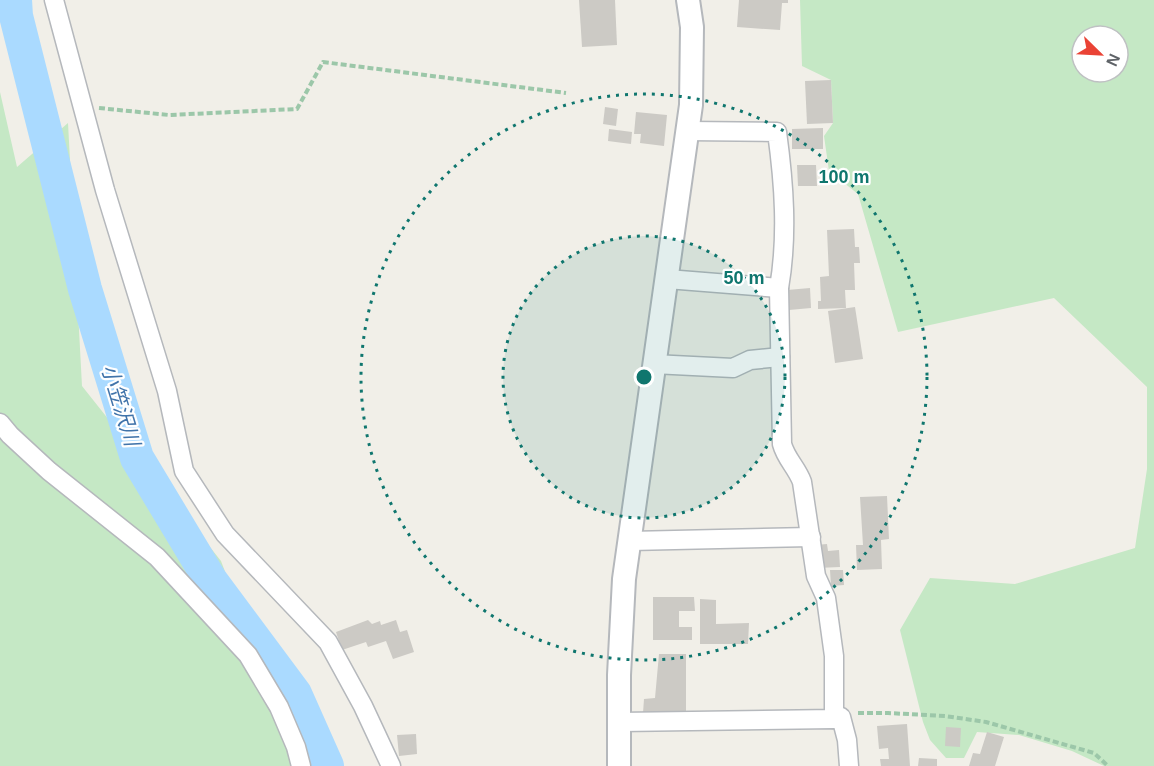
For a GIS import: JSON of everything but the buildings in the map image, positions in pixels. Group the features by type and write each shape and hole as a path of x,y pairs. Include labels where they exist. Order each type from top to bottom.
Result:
{"street":[{"path":"54,0 105,190 167,391 184,471 225,534 328,642 363,706 391,766"},
{"path":"619,766 619,675 624,579 691,105 692,27 688,0"},
{"path":"687,131 777,132 784,184 782,272 779,288 782,444 785,456 798,471 802,482 816,576 826,598 834,656 837,718 847,740 849,766"},
{"path":"667,279 779,288"},
{"path":"653,364 733,368 750,360 780,357"},
{"path":"0,423 49,471 157,557 248,655 279,707 296,747 301,766"},
{"path":"630,541 812,537"},
{"path":"620,722 837,718"}],"path":[{"path":"83,107 169,115 297,109 323,62 566,93"},
{"path":"837,718 846,714 888,713 945,716 986,722 1094,753 1108,766"}],"green space":[{"path":"800,0 1154,0 1154,766 1104,766 1072,751 1019,735 977,732 964,758 946,758 930,740 923,722 900,630 930,578 1015,584 1135,548 1147,469 1147,387 1054,298 898,332 858,194 829,171 824,136 833,123 831,80 802,66"},
{"path":"0,92 17,167 68,123 82,386 221,561 301,766 0,766"}],"waterway":[{"name":"小笠沢川","path":"15,0 16,16 85,289 137,458 211,581 295,694 327,766"}]}
